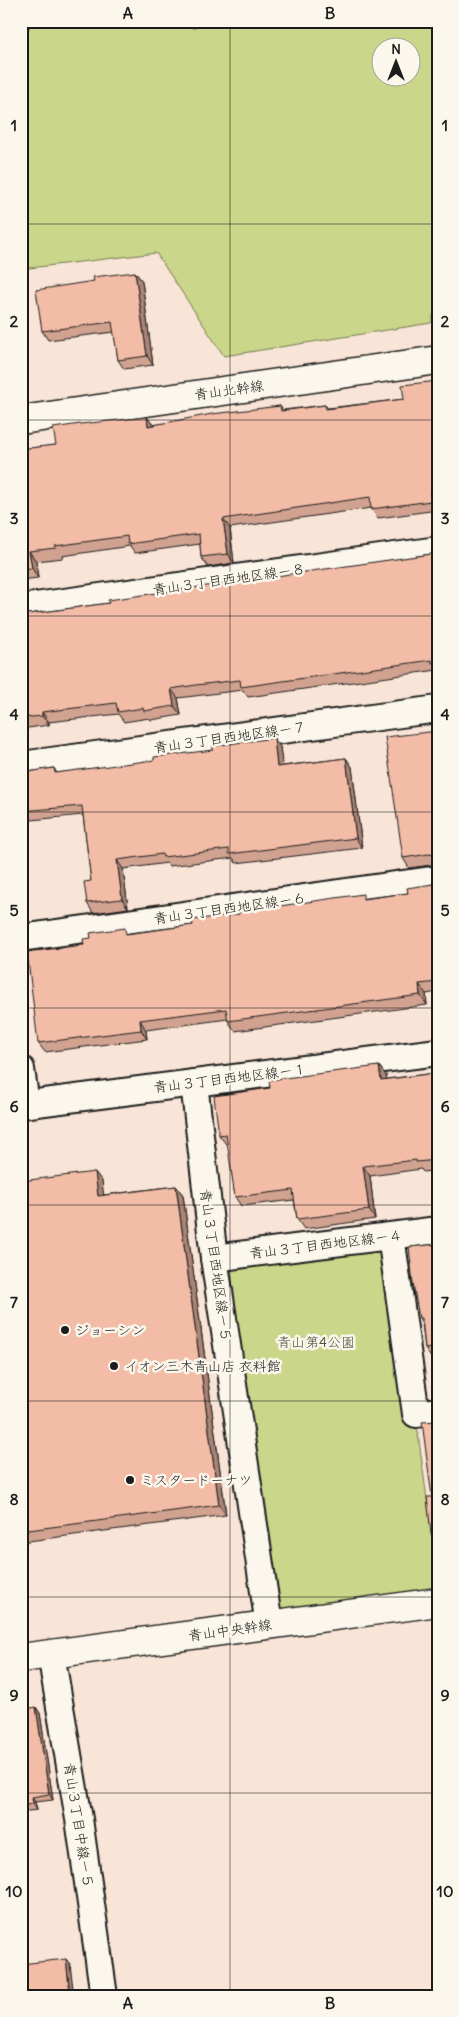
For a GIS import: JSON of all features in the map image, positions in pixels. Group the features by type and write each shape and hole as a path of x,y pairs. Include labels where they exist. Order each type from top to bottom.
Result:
{"street":[{"name":"青山北幹線","path":"21,420 438,360"},
{"name":"青山３丁目西地区線ー８","path":"21,608 438,550"},
{"name":"青山３丁目西地区線ー７","path":"21,765 438,709"},
{"name":"青山３丁目西地区線ー６","path":"21,938 438,879"},
{"name":"青山３丁目西地区線ー１","path":"24,1104 438,1052"},
{"path":"21,1069 24,1104"},
{"name":"青山３丁目西地区線ー５","path":"194,1083 214,1258 269,1625"},
{"name":"青山３丁目西地区線ー４","path":"214,1258 438,1230"},
{"path":"391,1236 416,1414 438,1411"},
{"name":"青山中央幹線","path":"21,1658 438,1602"},
{"name":"青山３丁目中線ー５","path":"51,1654 79,1819 104,1996"}],"green space":[{"path":"33,21 189,21 193,29 209,21 438,21 438,301 431,323 224,356 156,253 21,269 21,44"},
{"name":"青山第4公園","path":"391,1236 438,1580 438,1602 269,1625 214,1258"}],"building":[{"path":"135,272 147,356 118,360 112,322 42,331 36,290 94,281 93,277"},
{"path":"438,381 438,491 430,492 431,501 371,509 370,497 223,519 228,554 201,557 199,534 128,544 127,536 29,551 32,568 21,569 21,449 56,445 53,428 147,417 148,426 212,414 280,406 281,411 325,405 326,409 404,399 402,385"},
{"path":"438,553 438,662 432,663 432,660 241,687 240,680 171,689 174,706 144,711 143,708 118,712 116,703 42,712 42,716 21,718 21,615 109,603 108,600"},
{"path":"438,731 438,856 429,854 403,858 385,737"},
{"path":"274,738 277,767 346,758 356,838 229,854 229,849 163,857 162,854 117,860 122,899 87,903 84,882 91,881 82,806 21,811 21,773 54,768 55,773 154,760 154,757 213,750 213,746"},
{"path":"438,882 438,982 419,984 420,995 228,1021 226,1009 140,1020 141,1030 38,1043 27,952 84,945 83,939 91,938 90,933 125,928 126,934 193,925 192,920 239,914 238,912 363,894 363,899 408,893 407,888"},
{"path":"379,1066 381,1080 436,1073 435,1068 438,1068 438,1160 416,1162 416,1160 363,1166 369,1210 297,1219 293,1190 235,1197 226,1134 219,1135 214,1096 270,1088 269,1080"},
{"name":"イオン三木青山店 衣料館","path":"95,1172 98,1196 176,1186 219,1505 21,1531 21,1181"},
{"path":"438,1244 438,1347 425,1349 422,1318 419,1318 409,1247"},
{"path":"438,1421 438,1534 431,1534 427,1497 432,1497 422,1422"},
{"path":"36,1707 49,1794 32,1797 33,1804 21,1806 21,1710"},
{"path":"66,1959 70,1996 21,1996 21,1964"}],"place":[{"name":"ジョーシン","path":"65,1330"},
{"name":"イオン三木青山店 衣料館","path":"114,1366"},
{"name":"ミスタードーナツ","path":"130,1480"}]}
